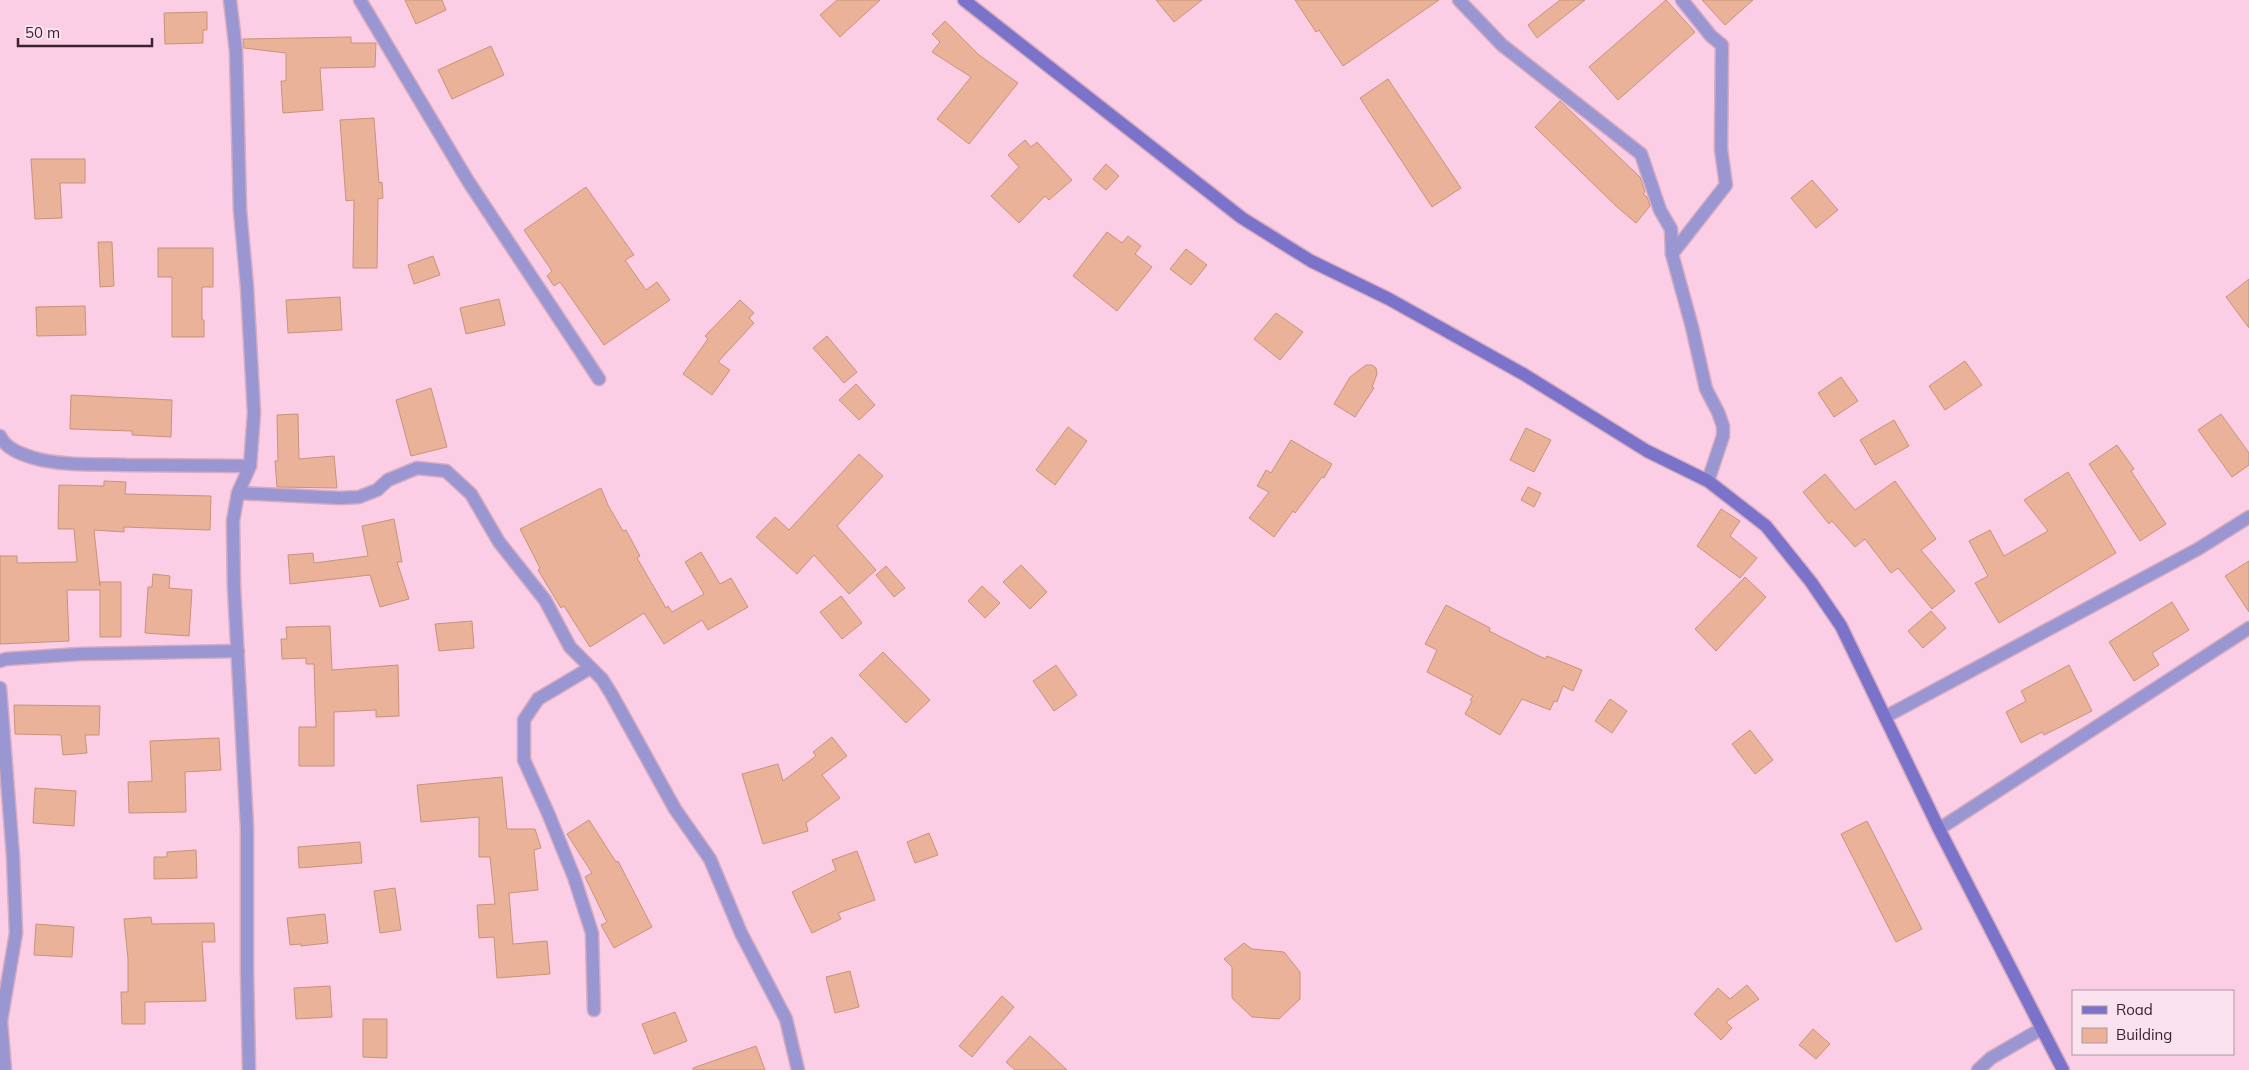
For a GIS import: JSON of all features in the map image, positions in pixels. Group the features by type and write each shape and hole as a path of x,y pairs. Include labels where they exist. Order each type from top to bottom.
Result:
{"main road":[{"path":"964,0 1242,218 1311,261 1389,299 1525,375 1646,451 1708,481 1766,526 1810,582 1841,626 1939,829 2063,1070"}],"street":[{"path":"230,0 236,51 240,210 247,287 254,413 250,466 238,493 233,521 234,587 247,828 246,971 250,1070"},
{"path":"360,0 468,181 599,379"},
{"path":"1459,0 1502,45 1641,154 1660,210 1671,229 1672,254 1706,389 1723,426 1723,436 1708,481"},
{"path":"1672,254 1726,185 1721,149 1722,45 1711,36 1682,0"},
{"path":"2,443 35,458 89,464 250,466"},
{"path":"238,493 340,498 359,497 377,490 388,480 417,468 446,471 471,494 499,542 545,600 570,647 602,679 675,809 710,859 741,933 786,1019 798,1070"},
{"path":"1885,717 2198,549 2249,516"},
{"path":"1939,829 2249,628"},
{"path":"0,663 6,659 80,654 238,651"},
{"path":"590,668 538,699 524,720 524,760 574,877 592,933 594,1010"},
{"path":"0,688 13,856 16,933 0,1021 5,1070"},
{"path":"1978,1070 1991,1058 2041,1029"}],"building":[{"path":"405,0 442,0 446,10 416,24"},
{"path":"837,0 880,0 840,37 820,15"},
{"path":"1156,0 1202,0 1174,22"},
{"path":"1295,0 1439,0 1343,66 1319,30 1316,32"},
{"path":"1560,0 1585,0 1537,38 1528,25"},
{"path":"1666,0 1695,32 1618,100 1589,67"},
{"path":"1702,0 1753,0 1725,25"},
{"path":"207,12 207,30 203,30 203,43 165,44 164,13"},
{"path":"945,21 979,55 1018,83 969,144 937,119 971,77 932,52 940,42 932,34"},
{"path":"351,37 351,43 376,43 375,67 320,68 323,110 283,113 281,81 286,81 286,53 244,48 243,39"},
{"path":"491,46 504,75 452,99 438,70"},
{"path":"1388,79 1461,188 1432,207 1360,98"},
{"path":"1560,101 1640,177 1645,192 1643,194 1647,197 1650,206 1636,223 1535,127"},
{"path":"374,118 379,183 382,182 383,198 378,199 377,268 353,268 354,200 346,201 340,120"},
{"path":"1025,140 1031,147 1037,142 1072,180 1049,200 1045,196 1019,223 991,196 1019,167 1008,155"},
{"path":"31,159 85,159 85,183 60,183 62,218 35,219"},
{"path":"1106,164 1119,176 1106,190 1093,179"},
{"path":"1812,180 1838,210 1816,228 1791,198"},
{"path":"586,187 634,255 625,260 646,290 657,282 670,300 604,345 560,282 554,286 547,276 552,271 524,230"},
{"path":"1107,232 1122,243 1128,236 1141,246 1135,254 1152,267 1117,311 1073,276"},
{"path":"98,242 112,242 114,286 100,287"},
{"path":"158,248 213,248 213,287 202,287 204,337 172,337 172,277 158,277"},
{"path":"1186,249 1207,265 1191,285 1170,269"},
{"path":"433,256 440,275 414,284 408,265"},
{"path":"2249,279 2249,328 2226,297"},
{"path":"340,297 342,330 288,333 286,300"},
{"path":"499,299 505,325 466,334 460,308"},
{"path":"740,300 754,313 749,318 754,323 718,362 730,370 712,395 683,374 708,339 705,336"},
{"path":"85,306 86,335 37,336 36,307"},
{"path":"1276,313 1303,332 1280,360 1254,339"},
{"path":"827,336 857,372 844,383 813,348"},
{"path":"1965,361 1982,385 1945,410 1929,386"},
{"path":"1366,365 1372,365 1376,368 1377,374 1372,387 1374,388 1355,417 1334,404 1350,377"},
{"path":"1841,377 1858,401 1834,417 1818,393"},
{"path":"856,384 875,405 859,420 839,400"},
{"path":"431,388 447,447 411,456 396,400"},
{"path":"71,395 172,400 171,437 132,435 132,431 70,429"},
{"path":"298,414 299,459 334,456 337,488 277,487 275,461 278,461 277,415"},
{"path":"2221,414 2249,453 2249,465 2232,477 2198,430"},
{"path":"1894,420 1909,446 1875,465 1860,440"},
{"path":"1068,427 1087,441 1055,485 1036,470"},
{"path":"1526,428 1551,440 1534,472 1510,460"},
{"path":"1291,440 1332,464 1324,478 1322,477 1295,513 1293,511 1274,537 1249,518 1269,492 1257,486 1266,470 1271,473"},
{"path":"2117,445 2134,469 2131,471 2166,524 2140,541 2089,464"},
{"path":"859,454 883,476 837,526 876,570 849,594 814,555 797,574 756,537 775,517 789,530"},
{"path":"2068,472 2116,553 1999,623 1975,583 1988,576 1969,541 1990,530 2004,556 2048,531 2024,500"},
{"path":"1825,474 1855,510 1895,481 1936,539 1921,550 1955,591 1932,609 1898,568 1891,573 1865,539 1855,547 1832,521 1829,524 1803,492"},
{"path":"104,481 126,482 125,494 211,496 210,530 124,527 124,532 94,530 100,586 100,582 121,582 121,637 100,637 100,590 67,590 69,641 0,644 0,556 17,556 17,563 77,562 74,529 58,529 59,485 104,486"},
{"path":"1528,487 1541,493 1534,507 1521,500"},
{"path":"601,488 608,505 623,531 626,530 640,556 637,558 666,608 668,606 672,612 704,594 685,562 701,552 720,584 731,578 748,607 708,630 702,620 664,644 644,613 590,647 564,606 561,608 538,570 540,568 520,529"},
{"path":"1721,509 1740,521 1730,536 1757,558 1740,578 1697,546"},
{"path":"394,519 402,562 397,562 409,599 380,607 370,575 290,584 288,555 313,553 314,563 368,556 362,526"},
{"path":"2249,561 2249,612 2225,576"},
{"path":"1021,565 1047,592 1030,609 1003,582"},
{"path":"886,566 905,588 894,597 876,575"},
{"path":"153,574 170,576 169,588 192,590 189,636 145,633 148,587 152,587"},
{"path":"1745,577 1766,597 1716,651 1695,629"},
{"path":"982,586 1000,603 985,618 968,601"},
{"path":"841,596 862,623 842,639 820,612"},
{"path":"2172,602 2189,630 2152,653 2159,665 2134,681 2109,642"},
{"path":"1446,605 1490,628 1489,631 1545,659 1547,656 1582,670 1573,691 1563,686 1557,702 1554,701 1550,710 1522,699 1500,735 1465,714 1473,696 1427,672 1437,650 1425,644"},
{"path":"1931,611 1946,628 1923,648 1908,631"},
{"path":"472,621 474,648 439,651 435,624"},
{"path":"330,626 332,670 398,665 399,716 376,717 376,710 334,712 334,766 299,766 299,727 316,727 314,664 306,664 306,658 282,659 281,639 287,639 286,627"},
{"path":"883,652 930,700 906,723 859,675"},
{"path":"1056,665 1077,695 1054,711 1033,681"},
{"path":"2069,665 2092,711 2044,735 2042,732 2021,743 2006,712 2026,701 2021,691"},
{"path":"1610,699 1627,711 1612,733 1595,721"},
{"path":"14,705 100,706 99,735 85,735 87,753 63,755 61,735 15,734"},
{"path":"1750,730 1773,760 1755,774 1732,744"},
{"path":"832,737 847,756 822,775 840,798 806,823 808,831 763,844 742,774 778,764 783,781 816,756 813,752"},
{"path":"219,738 221,770 185,772 186,812 129,813 128,782 152,781 150,741"},
{"path":"502,777 507,829 535,829 541,848 534,850 538,890 509,893 513,944 547,941 550,974 497,978 494,937 479,938 477,905 495,904 490,857 479,857 479,817 421,822 417,785"},
{"path":"35,788 76,791 74,826 33,823"},
{"path":"589,820 616,862 618,861 652,927 614,948 601,925 607,922 585,877 592,873 567,834"},
{"path":"1867,821 1922,929 1896,942 1841,834"},
{"path":"929,833 938,855 915,863 907,842"},
{"path":"360,842 362,863 299,868 298,847"},
{"path":"196,850 197,878 154,879 154,857 167,857 167,852"},
{"path":"857,851 875,900 838,913 841,919 812,933 792,892 836,870 832,860"},
{"path":"395,888 401,930 380,933 374,891"},
{"path":"325,914 328,943 301,946 301,944 290,945 287,918"},
{"path":"151,917 152,924 214,923 215,942 202,942 206,1001 145,1002 145,1024 122,1024 121,992 128,992 128,959 124,919"},
{"path":"36,924 74,927 72,957 34,955"},
{"path":"1244,943 1252,949 1284,952 1300,972 1300,999 1279,1019 1252,1017 1232,998 1232,967 1224,959"},
{"path":"850,971 859,1007 835,1013 826,977"},
{"path":"1747,985 1759,999 1726,1022 1732,1028 1721,1040 1694,1014 1718,988 1730,999"},
{"path":"330,986 332,1017 296,1019 294,988"},
{"path":"1002,996 1014,1007 972,1057 959,1046"},
{"path":"675,1012 687,1041 654,1054 642,1024"},
{"path":"363,1019 387,1019 387,1058 363,1057"},
{"path":"1813,1029 1830,1044 1816,1059 1799,1045"},
{"path":"1030,1036 1067,1070 1015,1070 1006,1062"},
{"path":"756,1046 765,1070 693,1070 693,1068"}]}
